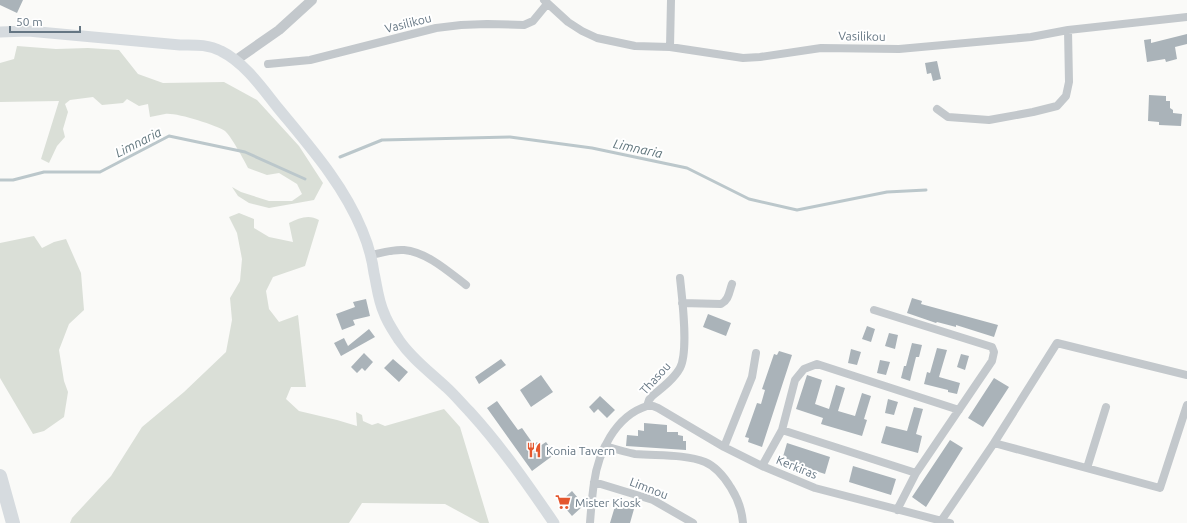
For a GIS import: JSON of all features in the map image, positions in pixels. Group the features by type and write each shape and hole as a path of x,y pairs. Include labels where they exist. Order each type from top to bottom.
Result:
{"highway":[{"path":"0,476 13,523"}],"main road":[{"path":"0,23 28,31"},
{"path":"0,32 28,31 206,46 220,50 236,60 257,82 328,170 339,187 361,229 370,255 382,309 399,340 425,370 447,388 471,413 514,466 554,523"}],"street":[{"path":"236,60 279,30 312,0"},
{"path":"670,47 671,0"},
{"name":"Vasilikou","path":"268,64 310,60 436,28 487,24 524,25 533,21 546,2 568,22 597,38 635,46 670,47 743,58 753,58 821,48 899,49 1031,38 1068,30 1187,17"},
{"path":"937,109 948,117 989,120 1057,106 1066,96 1069,82 1068,30"},
{"path":"370,255 393,250 413,252 436,263 466,285"},
{"name":"Thasou","path":"590,523 594,482 600,458 605,446 615,429 636,410 646,406 652,396 676,375 681,367 684,358 684,349 680,278"},
{"path":"682,303 724,303 732,284"},
{"path":"874,310 992,347 994,352 992,361 916,473 897,510"},
{"path":"941,521 994,443 1057,343 1187,374"},
{"path":"724,446 752,377 756,353"},
{"path":"762,466 782,430 795,380 804,369 816,364 959,410"},
{"path":"994,443 1160,488 1187,405"},
{"name":"Kerkiras","path":"646,406 658,408 762,466 815,488 950,523"},
{"path":"1088,468 1106,407"},
{"path":"782,430 916,473"},
{"path":"605,446 623,452 687,458 705,462 724,477 734,492 740,506 743,523"},
{"name":"Limnou","path":"594,482 653,500 693,523"}],"shaded area":[{"path":"17,46 56,49 88,48 119,50 138,74 163,83 224,82 257,100 299,146 323,183 314,200 269,208 249,203 238,196 232,187 241,192 269,201 292,201 302,194 297,184 279,173 267,175 248,168 228,134 220,128 205,122 177,115 165,114 150,117 148,104 139,106 127,99 123,103 102,105 93,97 70,100 65,104 68,112 63,129 65,137 57,146 49,163 41,159 59,101 0,102 0,63 14,59"},
{"path":"239,213 254,219 254,228 269,237 293,242 289,223 300,218 308,217 319,220 305,266 273,277 266,291 269,309 279,322 298,315 306,387 291,387 286,399 299,411 357,426 356,412 362,415 363,421 372,425 378,423 385,426 444,409 460,427 489,523 480,523 445,504 362,503 349,523 70,523 72,518 111,476 142,427 184,392 226,352 232,320 230,298 240,281 242,259 237,233 229,217"},
{"path":"34,236 42,248 54,242 66,239 81,273 84,310 69,324 59,350 64,381 68,392 64,417 44,431 33,434 0,378 0,243"}],"building":[{"path":"0,0 23,0 17,13 0,5"},
{"path":"1187,34 1187,44 1175,47 1177,59 1166,62 1165,59 1147,62 1144,40 1151,39 1151,43"},
{"path":"937,61 941,79 933,81 931,73 927,74 925,63"},
{"path":"1149,95 1166,96 1166,101 1170,101 1170,108 1173,110 1173,113 1182,114 1181,126 1159,125 1159,122 1148,121"},
{"path":"912,298 922,301 921,304 998,325 994,337 956,325 956,327 936,323 907,313"},
{"path":"366,299 370,316 353,320 355,325 342,330 336,314 355,307 353,302"},
{"path":"708,314 731,323 726,336 703,327"},
{"path":"867,326 875,329 871,342 862,339"},
{"path":"369,329 375,337 341,356 334,343 344,338 348,346"},
{"path":"889,333 898,335 895,349 885,346"},
{"path":"912,343 922,345 919,357 916,357 910,381 901,378"},
{"path":"937,348 947,350 939,377 960,383 957,394 948,392 948,390 924,384 927,372 930,373"},
{"path":"851,349 861,352 857,365 848,363"},
{"path":"779,351 792,355 762,447 748,442 749,438 745,437 757,403 761,404 765,390 762,389 774,354 777,355"},
{"path":"364,353 373,362 365,371 362,368 357,373 351,367"},
{"path":"961,354 969,356 965,370 957,367"},
{"path":"393,359 408,372 399,382 384,368"},
{"path":"501,359 506,365 479,384 475,377"},
{"path":"880,360 890,362 886,375 877,373"},
{"path":"541,375 553,392 531,407 520,390"},
{"path":"807,375 822,380 815,404 829,409 836,385 845,388 838,411 855,416 862,393 871,396 864,419 867,420 862,436 821,424 823,418 796,409"},
{"path":"994,378 1009,387 983,427 968,418"},
{"path":"600,396 615,410 607,418 598,409 594,413 589,407"},
{"path":"888,399 898,402 894,415 885,413"},
{"name":"Konia Tavern","path":"497,401 518,430 522,428 534,445 537,442 540,446 546,442 555,454 532,471 487,408"},
{"path":"914,407 923,409 916,434 922,436 918,453 881,443 886,426 907,431"},
{"path":"644,423 667,425 667,432 678,432 678,435 683,436 683,441 686,441 686,450 626,446 627,435 638,436 638,430 644,431"},
{"path":"950,440 963,448 926,507 912,497"},
{"path":"787,443 830,457 825,474 782,460"},
{"path":"853,466 896,479 891,495 849,482"},
{"path":"572,491 584,505 572,516 560,502"},
{"path":"616,503 634,509 630,523 610,523"}],"waterway":[{"name":"Limnaria","path":"0,180 13,180 44,172 100,172 169,136 245,152 305,179"},
{"name":"Limnaria","path":"340,157 382,140 510,137 592,148 687,168 749,199 797,210 887,192 926,190"}],"place":[{"name":"Konia Tavern","path":"534,450"},
{"name":"Mister Kiosk","path":"563,502"}]}
